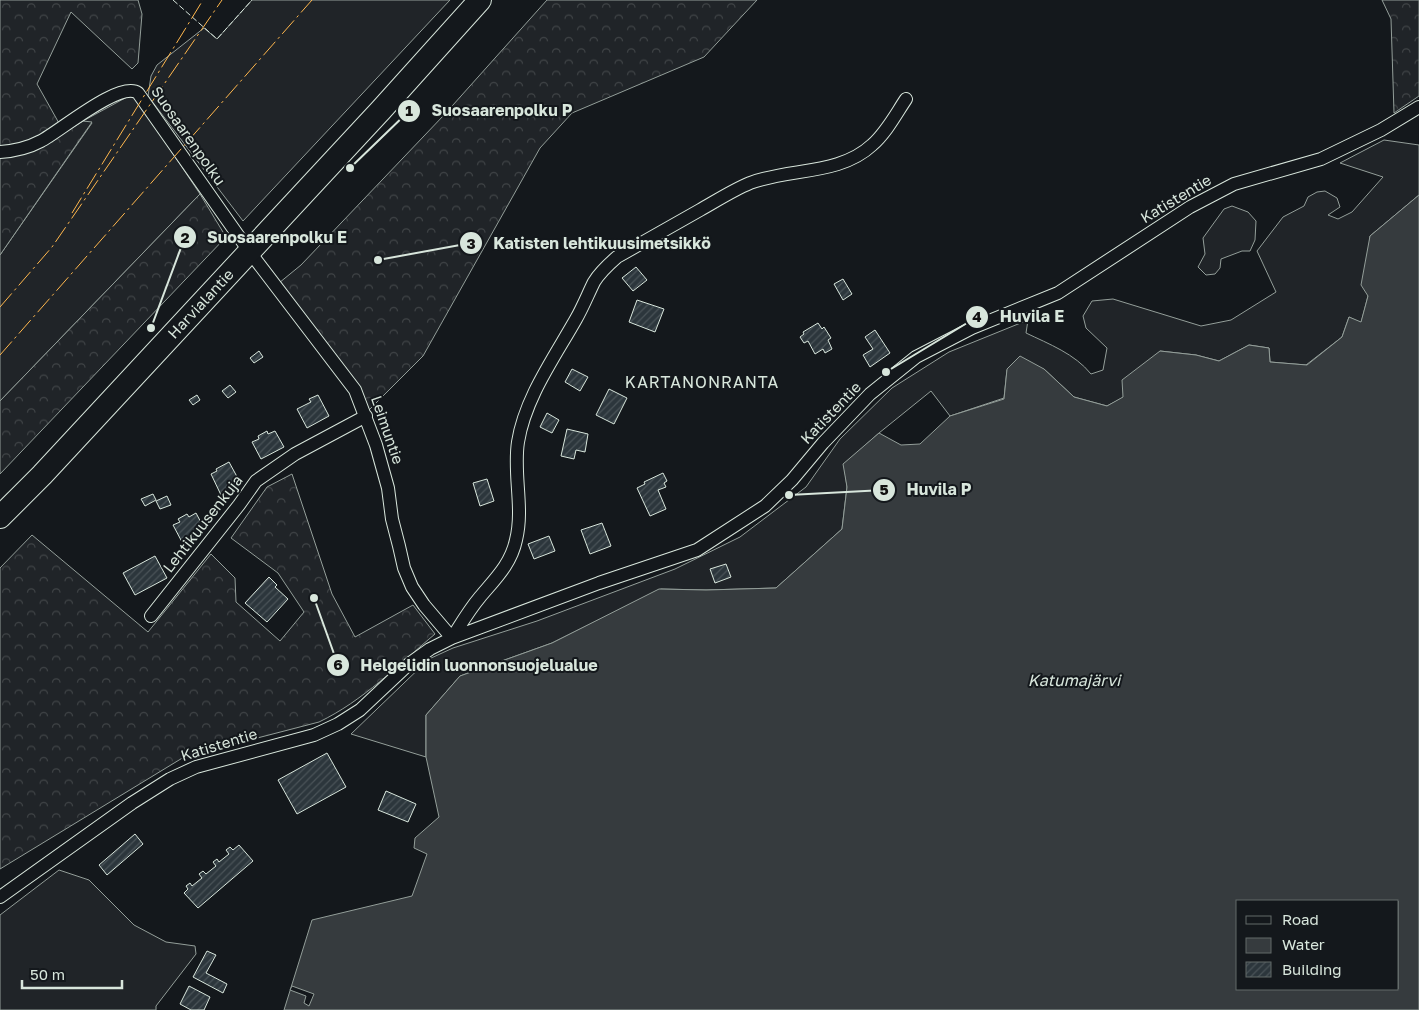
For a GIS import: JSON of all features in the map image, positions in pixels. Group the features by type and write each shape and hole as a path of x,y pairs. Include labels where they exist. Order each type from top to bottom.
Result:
{"highway":[{"name":"Harvialantie","path":"0,518 42,475 480,0"}],"street":[{"name":"Suosaarenpolku","path":"0,152 15,151 41,141 72,120 117,94 130,90 136,91 164,128 249,251"},
{"path":"452,638 464,617 508,561 516,540 518,523 516,475 518,442 524,420 539,384 595,281 605,268 617,257 722,197 750,184 782,174 839,164 860,155 874,144 906,99"},
{"name":"Katistentie","path":"0,897 132,803 170,779 196,768 314,735 338,724 360,710 409,664 430,649 452,638 600,583 697,550 765,506 792,480 823,443 870,394 916,357 972,328 1058,293 1190,207 1234,184 1321,159 1381,130 1419,107"},
{"name":"Leimuntie","path":"249,251 355,390 366,416 388,488 392,519 404,568 412,587 424,605 452,638"},
{"name":"Lehtikuusenkuja","path":"151,616 256,481 295,454 366,416"}],"green space":[{"path":"0,0 138,0 142,14 138,63 132,69 71,12 37,84 60,125 39,138 0,149"},
{"path":"252,0 450,0 243,221 148,96 151,76 157,65 204,28 217,39"},
{"path":"547,0 757,0 704,57 572,113 540,148 423,356 368,411 279,283 301,265 444,115"},
{"path":"1382,0 1419,0 1419,96 1394,113 1391,19"},
{"path":"127,97 135,97 200,194 0,401 0,255 92,123 83,121"},
{"path":"83,121 92,122 0,255 0,157 43,146"},
{"path":"1384,140 1419,145 1419,195 1370,236 1368,296 1361,323 1349,317 1342,337 1306,365 1270,362 1269,348 1249,345 1219,361 1196,355 1160,351 1124,397 1107,406 1074,397 1044,369 1007,370 1004,398 950,416 931,391 844,464 847,487 842,529 776,588 661,589 552,643 460,676 426,715 426,757 351,734 429,659 453,648 537,621 675,569 740,537 806,487 840,439 892,388 949,352 1028,320 1026,333 1069,355 1091,374 1103,370 1107,348 1086,328 1083,316 1092,301 1113,299 1201,326 1231,320 1276,292 1257,251 1283,217 1304,206 1308,197 1317,192 1325,191 1337,198 1340,207 1328,215 1338,219 1352,212 1383,177 1340,163"},
{"path":"200,194 226,237 0,474 0,401"},
{"path":"1232,206 1248,212 1256,221 1255,240 1250,251 1242,251 1221,259 1220,268 1215,274 1206,275 1198,267 1205,254 1203,238 1224,209"},
{"path":"292,474 332,594 355,637 413,605 435,634 380,682 350,704 319,722 184,757 0,869 0,568 32,535 148,632 211,554 235,578 236,602 280,641 304,612 278,573 231,538 267,487"},
{"path":"59,870 89,880 134,925 166,942 195,946 196,954 156,1006 156,1010 0,1010 0,915"}],"water":[{"name":"Katumajärvi","path":"1419,195 1419,1010 284,1010 312,920 412,896 427,854 414,848 415,838 439,817 426,757 426,715 460,676 552,643 659,589 776,588 842,529 847,487 843,464 879,433 901,445 920,444 950,416 1004,399 1007,369 1020,356 1044,369 1074,397 1107,406 1123,397 1122,380 1160,351 1196,355 1219,361 1249,345 1269,348 1270,362 1307,365 1342,337 1349,317 1361,322 1368,296 1361,285 1370,236"}],"pier":[{"path":"292,986 314,994 309,1006 304,1003 306,996 290,990"}],"building":[{"path":"636,267 647,280 633,291 622,278"},
{"path":"843,279 852,294 843,300 834,284"},
{"path":"637,300 664,309 655,332 629,322"},
{"path":"818,323 822,329 824,327 831,338 828,340 832,349 825,353 823,349 815,354 808,341 804,343 800,337 804,334 803,332"},
{"path":"875,330 890,353 870,367 863,355 873,349 865,337"},
{"path":"259,351 263,357 254,363 250,358"},
{"path":"572,369 588,377 580,391 565,382"},
{"path":"230,385 236,392 228,398 222,391"},
{"path":"609,389 627,398 614,424 596,415"},
{"path":"197,395 200,400 193,405 189,400"},
{"path":"318,395 329,416 307,428 297,409 311,402 309,399"},
{"path":"547,413 559,420 552,433 540,427"},
{"path":"567,429 588,434 585,452 576,450 574,459 561,456"},
{"path":"267,431 268,434 275,431 284,447 261,459 252,442 259,439 258,436"},
{"path":"229,462 241,484 235,487 237,491 228,495 227,492 221,495 211,474"},
{"path":"663,473 667,481 664,483 666,487 658,490 666,509 650,516 637,488 645,484 644,482"},
{"path":"487,479 494,501 480,506 473,483"},
{"path":"153,494 156,500 145,506 141,499"},
{"path":"167,496 171,505 160,509 156,501"},
{"path":"196,513 205,530 182,542 173,525 180,522 178,519 187,514 189,517"},
{"path":"602,523 611,546 590,554 581,530"},
{"path":"549,536 555,551 534,559 528,544"},
{"path":"155,556 167,578 135,595 123,573"},
{"path":"726,564 731,577 715,583 710,569"},
{"path":"269,577 277,585 275,587 288,599 267,622 245,603"},
{"path":"327,753 346,787 297,814 278,780"},
{"path":"386,791 416,804 408,822 378,810"},
{"path":"135,834 143,844 107,875 99,865"},
{"path":"239,845 253,861 198,908 184,893 188,889 186,886 190,883 192,886 202,878 199,874 203,871 206,874 216,866 213,862 217,859 219,862 229,854 226,850 230,847 233,850"},
{"path":"207,951 216,955 206,973 227,984 223,993 193,977"},
{"path":"189,986 210,997 204,1010 191,1010 180,1004"}],"fence":[{"path":"173,0 217,39 252,0"}],"power":[{"path":"72,213 203,0"},
{"path":"0,307 52,247 222,0"},
{"path":"0,355 312,0"}],"place":[{"name":"Suosaarenpolku P","path":"350,168"},
{"name":"Katisten lehtikuusimetsikkö","path":"378,260"},
{"name":"Suosaarenpolku E","path":"151,328"},
{"name":"Huvila E","path":"886,372"},
{"name":"Huvila P","path":"789,495"},
{"name":"Helgelidin luonnonsuojelualue","path":"314,598"}],"district":[{"name":"KARTANONRANTA","path":"702,382"}]}
